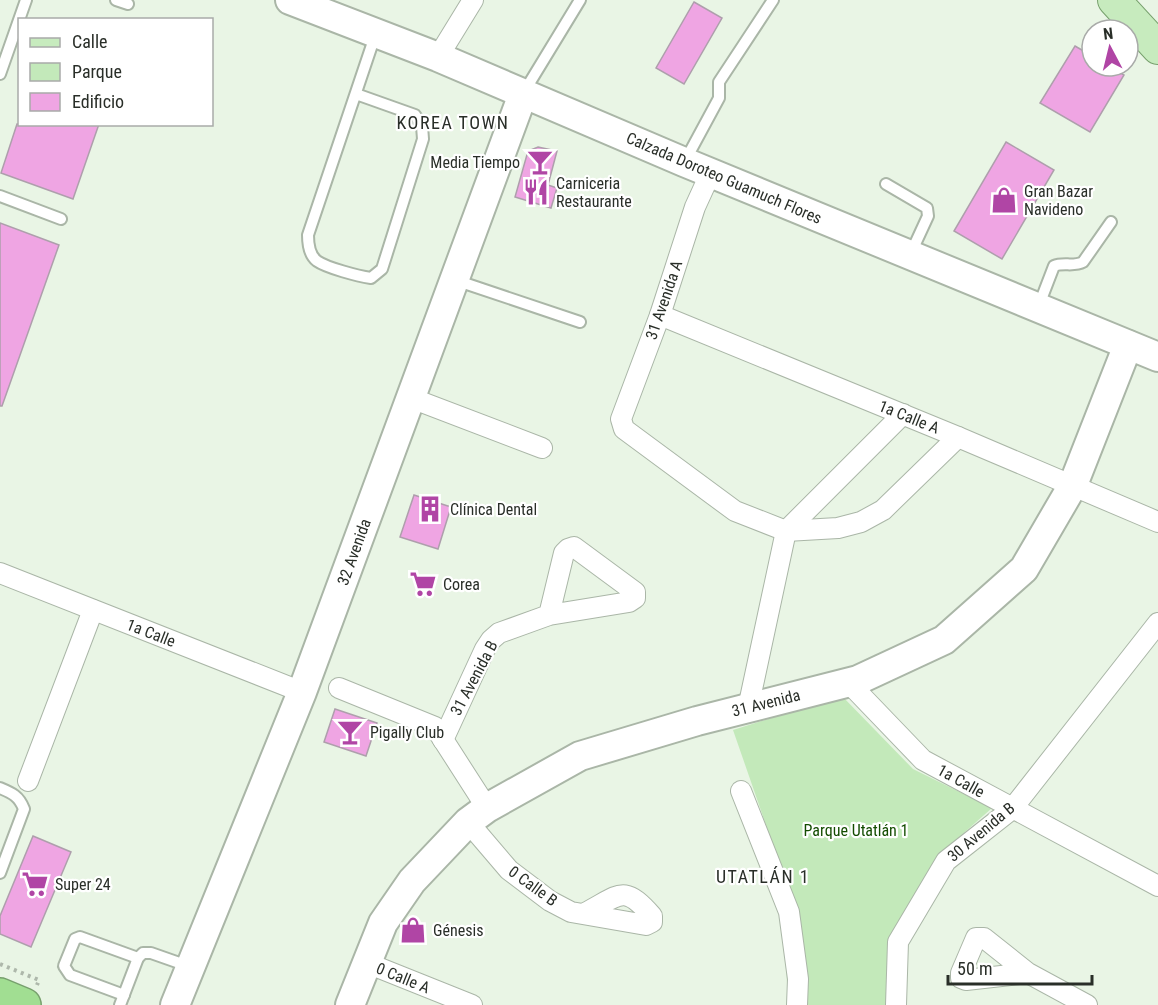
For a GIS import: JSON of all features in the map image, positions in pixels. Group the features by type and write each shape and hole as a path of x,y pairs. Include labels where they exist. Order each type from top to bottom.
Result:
{"highway":[{"path":"0,995 32,993"}],"main road":[{"path":"1114,0 1158,48"}],"street":[{"name":"Calzada Doroteo Guamuch Flores","path":"290,0 438,57 684,162 1158,357"},
{"path":"438,57 473,0"},
{"name":"32 Avenida","path":"175,1005 302,692 523,94"},
{"name":"31 Avenida A","path":"711,172 695,207 660,315 621,419 624,429 735,511 786,531"},
{"name":"1a Calle A","path":"660,315 903,414 1158,522"},
{"name":"31 Avenida","path":"350,1005 383,923 412,880 478,815 580,756 748,708 858,680 944,640 1024,569 1073,485 1128,345"},
{"path":"411,399 542,448"},
{"path":"748,708 786,531 903,414"},
{"path":"786,531 838,528 861,522 883,510 958,437"},
{"name":"31 Avenida B","path":"443,740 491,640 499,633 549,615 629,602 635,598 635,592 574,547 568,549 564,554 549,615"},
{"name":"1a Calle","path":"0,573 302,692"},
{"path":"28,781 93,610"},
{"name":"30 Avenida B","path":"896,1005 898,942 946,861 1012,809 1158,623"},
{"name":"1a Calle","path":"848,682 923,760 1158,886"},
{"path":"339,688 435,727 478,815"},
{"path":"741,791 789,912 798,969 797,1005"},
{"name":"0 Calle B","path":"478,815 508,870 540,895 571,912 646,925 652,922 652,916 637,898 628,894 618,896 585,913"},
{"name":"0 Calle A","path":"367,963 472,1005"},
{"path":"191,967 193,982 191,995 194,1005"},
{"path":"1028,973 1087,1005"}],"lane":[{"path":"20,18 26,0"},
{"path":"116,0 128,4"},
{"path":"523,94 580,0"},
{"path":"684,162 719,98 719,82 773,0"},
{"path":"0,74 18,23"},
{"path":"356,94 415,115 422,126 423,139 382,269 371,278 356,275 316,260 308,248 308,235 376,33"},
{"path":"886,184 927,208 928,216 910,255"},
{"path":"0,196 61,219"},
{"path":"1038,308 1054,266 1083,262 1111,222"},
{"path":"455,280 580,322"},
{"path":"0,788 13,793 21,800 24,809 0,873"},
{"path":"138,958 80,937 75,939 64,966 70,975 122,1000 138,958 143,953 151,953 191,967"}],"path":[{"path":"0,964 32,993"}],"green space":[{"name":"Parque Utatlán 1","path":"842,696 913,769 992,808 940,854 889,939 888,1005 788,1005 782,871 733,730"}],"building":[{"path":"694,2 722,18 684,84 656,68"},
{"path":"1075,46 1080,49 1080,78 1122,78 1090,132 1040,103"},
{"path":"17,124 18,126 98,126 73,199 1,173"},
{"name":"Gran Bazar Navideno","path":"1006,142 1054,170 1002,259 954,231"},
{"path":"538,147 557,151 548,185 557,188 551,208 515,197 528,151"},
{"path":"0,223 59,245 2,406 0,406"},
{"path":"414,495 451,507 438,549 400,537"},
{"name":"Pigally Club","path":"335,709 377,723 366,756 324,742"},
{"name":"Super 24","path":"33,836 71,852 31,947 0,934 0,916"}],"place":[{"name":"Media Tiempo","path":"540,162"},
{"name":"Carniceria Restaurante","path":"536,192"},
{"name":"Gran Bazar Navideno","path":"1004,200"},
{"name":"Clínica Dental","path":"430,509"},
{"name":"Corea","path":"423,584"},
{"name":"Pigally Club","path":"350,732"},
{"name":"Super 24","path":"35,884"},
{"name":"Génesis","path":"413,930"}],"district":[{"name":"KOREA TOWN","path":"453,122"},
{"name":"UTATLÁN 1","path":"763,876"}]}
